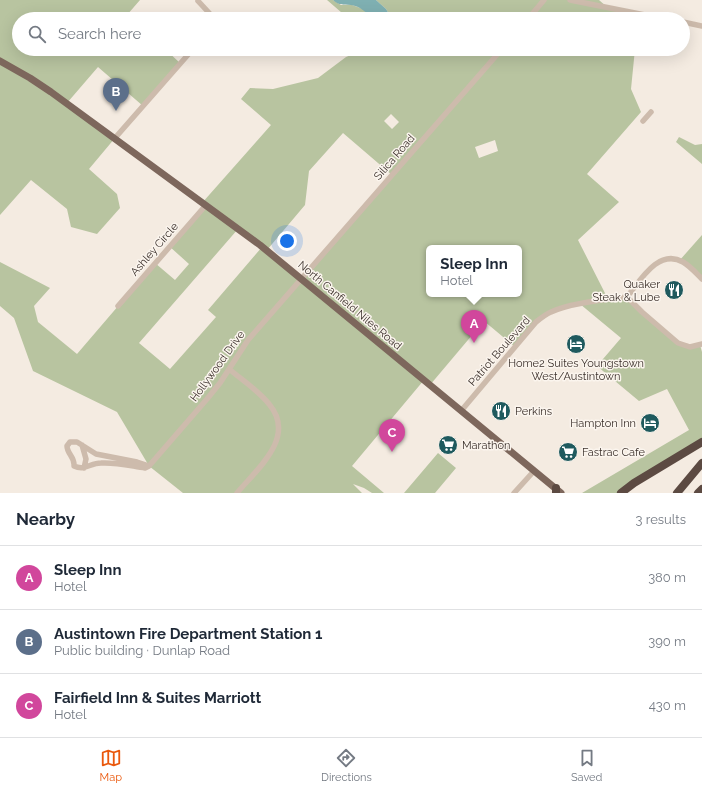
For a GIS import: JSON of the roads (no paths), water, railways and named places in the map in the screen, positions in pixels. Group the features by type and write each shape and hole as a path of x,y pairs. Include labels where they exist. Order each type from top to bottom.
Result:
{"highway":[{"path":"622,493 634,483 702,442"},
{"path":"677,493 702,463"},
{"path":"698,493 702,489"}],"main road":[{"name":"North Canfield Niles Road","path":"0,61 40,84 260,245 558,491"}],"street":[{"path":"534,12 544,0"},
{"path":"570,0 630,12"},
{"path":"198,1 208,12"},
{"path":"690,23 702,26"},
{"path":"115,138 187,56"},
{"name":"Silica Road","path":"302,279 496,56"},
{"path":"643,121 651,112"},
{"name":"Ashley Circle","path":"118,306 206,205"},
{"path":"702,279 683,262 675,259 665,259 652,266 627,297 678,343 690,347 702,344"},
{"name":"Hollywood Drive","path":"149,466 207,399 248,340 302,279"},
{"name":"Patriot Boulevard","path":"461,410 536,322 545,315 565,307 627,297"},
{"path":"229,369 270,405 276,417 278,429 276,444 271,453 237,493"},
{"path":"70,442 77,442 96,454 137,462 149,466 145,468 104,463 79,468 74,466 73,459 67,451 67,446 70,442"},
{"path":"82,444 86,459 84,468"},
{"path":"514,493 534,471"}],"water":[{"path":"333,0 376,0 388,12 366,12 351,5 339,4"}],"place":[{"name":"Austintown Fire Department Station 1","path":"116,111"},
{"name":"Quaker Steak & Lube","path":"674,290"},
{"name":"Sleep Inn","path":"474,343"},
{"name":"Home2 Suites Youngstown West/Austintown","path":"576,344"},
{"name":"Perkins","path":"501,411"},
{"name":"Hampton Inn","path":"650,423"},
{"name":"Marathon","path":"448,445"},
{"name":"Fairfield Inn & Suites Marriott","path":"392,452"},
{"name":"Fastrac Cafe","path":"568,452"}]}
